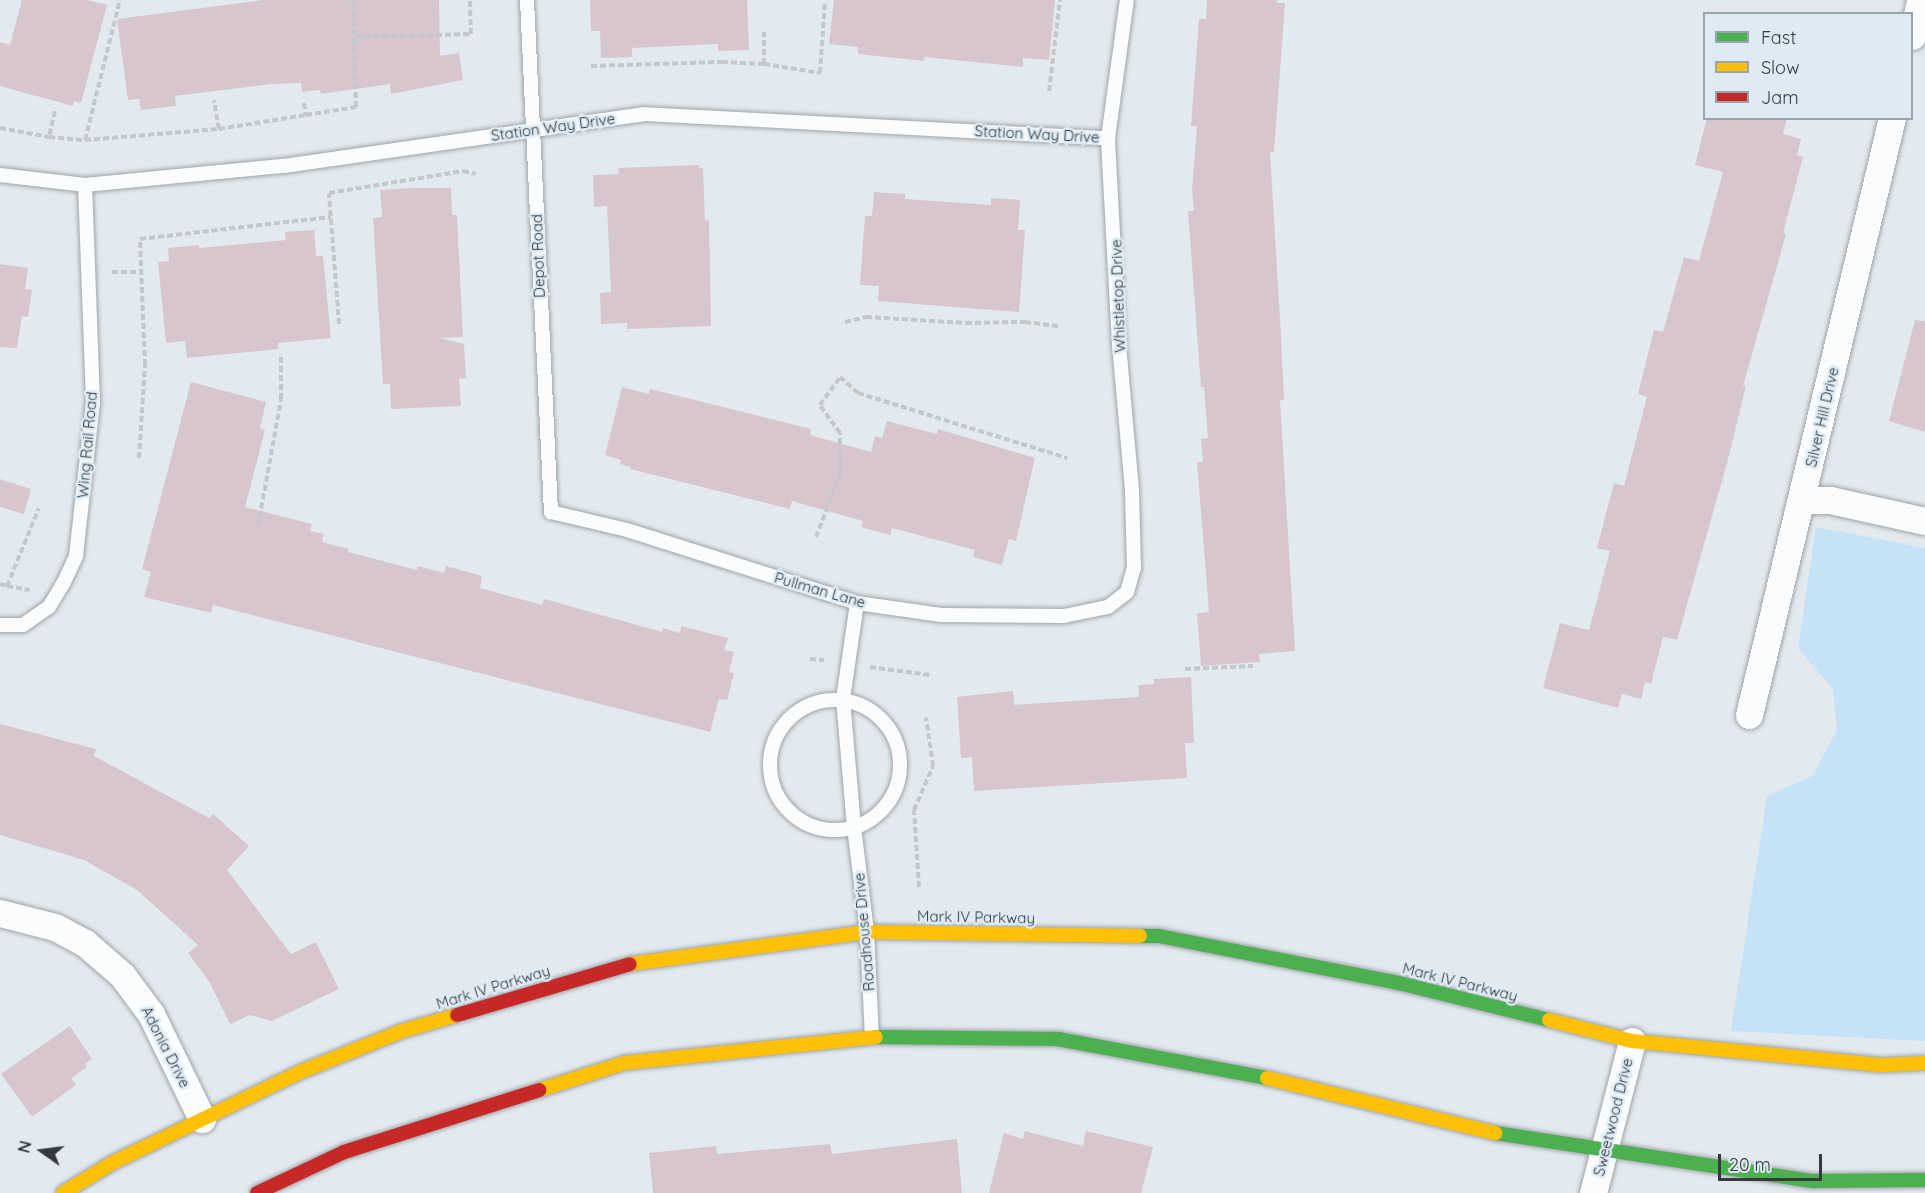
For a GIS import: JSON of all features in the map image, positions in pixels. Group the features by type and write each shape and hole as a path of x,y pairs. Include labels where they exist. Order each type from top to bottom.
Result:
{"main road":[{"name":"Mark IV Parkway","path":"63,1193 112,1162 300,1072 402,1031 639,961 867,932 1159,936 1399,983 1632,1041 1881,1065 1925,1063"},
{"path":"257,1193 344,1152 624,1063 872,1037 1058,1039 1237,1071 1473,1130 1814,1181 1925,1180"}],"street":[{"path":"1913,28 1920,0"},
{"name":"Silver Hill Drive","path":"1749,715 1892,120"},
{"path":"1802,500 1830,500 1925,521"},
{"name":"Adonia Drive","path":"0,913 55,927 85,943 122,975 151,1014 202,1119"},
{"name":"Sweetwood Drive","path":"1593,1193 1632,1041"}],"lane":[{"name":"Depot Road","path":"527,0 551,512"},
{"name":"Whistletop Drive","path":"1127,0 1108,138 1119,344 1132,490 1134,568 1127,592"},
{"name":"Station Way Drive","path":"0,175 85,185 284,166 643,114 1108,138"},
{"name":"Wing Rail Road","path":"0,625 23,625 49,607 76,556 93,402 85,185"},
{"name":"Pullman Lane","path":"551,512 627,530 857,603 941,615 1064,616 1107,607 1127,592"},
{"name":"Roadhouse Drive","path":"857,603 843,699 854,827 867,932 872,1037"},
{"path":"843,699 862,705 884,719 897,741 901,767 896,792 881,814 854,827 833,832 808,826 787,811 773,789 769,763 775,738 790,717 812,703 843,699"}],"path":[{"path":"86,140 120,0"},
{"path":"0,128 49,137 86,140 219,129 356,107 353,0"},
{"path":"355,37 471,34 470,0"},
{"path":"1049,91 1060,0"},
{"path":"591,66 722,62 764,64 820,73 825,1"},
{"path":"764,32 764,64"},
{"path":"214,100 219,129"},
{"path":"304,104 306,115"},
{"path":"49,137 55,111"},
{"path":"339,324 329,194 463,171 476,174"},
{"path":"140,458 145,365 140,239 331,217"},
{"path":"844,322 866,317 966,323 1024,322 1060,326"},
{"path":"258,526 281,399 281,357"},
{"path":"816,537 841,471 840,433 820,405 840,377 858,393 1067,459"},
{"path":"0,584 7,586 39,508"},
{"path":"1185,669 1253,666"},
{"path":"919,887 914,810 933,766 926,717"}],"shaded area":[{"path":"1816,527 1925,548 1925,1041 1731,1031 1767,796 1812,776 1837,730 1833,689 1798,648"}],"building":[{"path":"22,0 87,0 107,5 81,103 74,101 73,106 0,86 0,42 10,45"},
{"path":"263,0 439,0 440,56 459,53 463,80 391,94 390,84 321,94 320,90 302,92 301,83 272,84 175,96 176,106 141,110 139,99 128,100 117,19"},
{"path":"590,0 747,0 749,50 718,51 718,44 632,48 632,57 601,58 600,31 591,31"},
{"path":"834,0 1055,0 1049,60 1023,58 1023,67 924,57 924,61 858,54 858,47 829,44"},
{"path":"1207,0 1277,0 1277,3 1285,3 1274,152 1270,152 1284,400 1280,400 1295,651 1259,654 1260,662 1201,666 1197,613 1209,612 1197,462 1203,462 1201,439 1208,438 1204,387 1201,387 1188,211 1194,211 1192,190 1197,126 1191,126 1199,19 1206,19"},
{"path":"1706,120 1786,120 1783,134 1801,139 1797,155 1803,157 1783,233 1786,234 1743,386 1746,386 1727,463 1677,640 1663,637 1651,684 1645,682 1641,699 1622,694 1618,708 1543,688 1560,623 1589,630 1610,551 1597,548 1614,483 1624,486 1647,397 1638,394 1654,330 1663,332 1684,257 1699,261 1723,172 1695,165"},
{"path":"699,165 699,168 703,168 705,221 709,220 711,326 627,329 627,323 601,324 600,293 611,292 607,206 594,207 593,175 619,174 618,168"},
{"path":"451,188 452,215 457,215 463,337 440,338 464,344 466,378 459,379 461,406 391,409 390,384 383,384 373,218 382,217 380,190"},
{"path":"874,192 905,194 905,199 991,205 991,198 1020,200 1018,230 1025,230 1019,312 878,301 879,286 860,285 865,216 872,216"},
{"path":"314,230 316,256 323,256 331,338 278,343 279,349 187,358 185,341 166,343 158,262 169,261 168,248 199,245 199,248 286,240 285,232"},
{"path":"0,264 28,268 25,289 32,290 28,317 22,316 17,348 0,347"},
{"path":"1915,320 1925,321 1925,432 1889,421"},
{"path":"191,382 266,402 260,428 265,430 245,507 312,524 310,531 324,534 322,542 349,549 348,552 417,570 418,566 444,573 446,566 482,576 480,588 542,605 544,599 662,632 663,628 680,633 681,626 728,638 724,650 734,652 729,672 734,673 727,700 719,699 710,732 213,605 211,613 144,597 151,572 142,569"},
{"path":"622,387 649,394 650,389 811,429 810,435 871,452 875,436 882,438 887,421 937,434 938,429 1035,458 1016,541 1009,539 1002,565 973,557 975,550 892,528 890,535 861,527 863,521 792,501 790,509 630,469 620,464 621,460 605,455"},
{"path":"0,479 31,489 24,514 0,507"},
{"path":"1191,677 1194,743 1185,743 1187,778 974,791 972,757 961,758 957,697 1013,691 1014,705 1139,697 1138,685 1154,684 1154,679"},
{"path":"0,724 96,749 94,756 209,818 213,814 249,846 227,870 291,954 316,942 339,989 272,1021 250,1015 230,1024 209,981 188,953 198,945 137,890 84,860 0,835"},
{"path":"70,1026 92,1059 85,1064 87,1067 71,1078 76,1085 32,1117 1,1074"},
{"path":"1025,1131 1083,1146 1086,1131 1153,1147 1141,1193 989,1193 1004,1133 1023,1139"},
{"path":"957,1139 962,1193 653,1193 649,1153 716,1146 717,1154 830,1144 832,1154"}],"traffic: fast":[{"path":"1140,936 1159,936 1399,983 1549,1020"},
{"path":"876,1037 1058,1039 1267,1078"},
{"path":"1495,1133 1814,1181 1925,1180"}],"traffic: slow":[{"path":"630,964 867,932 1140,936"},
{"path":"63,1193 112,1163 300,1072 402,1031 457,1015"},
{"path":"1549,1020 1632,1041 1881,1065 1925,1063"},
{"path":"539,1090 624,1063 876,1037"},
{"path":"1267,1078 1495,1133"}],"traffic: jam":[{"path":"457,1015 630,964"},
{"path":"257,1193 344,1152 539,1090"}]}
